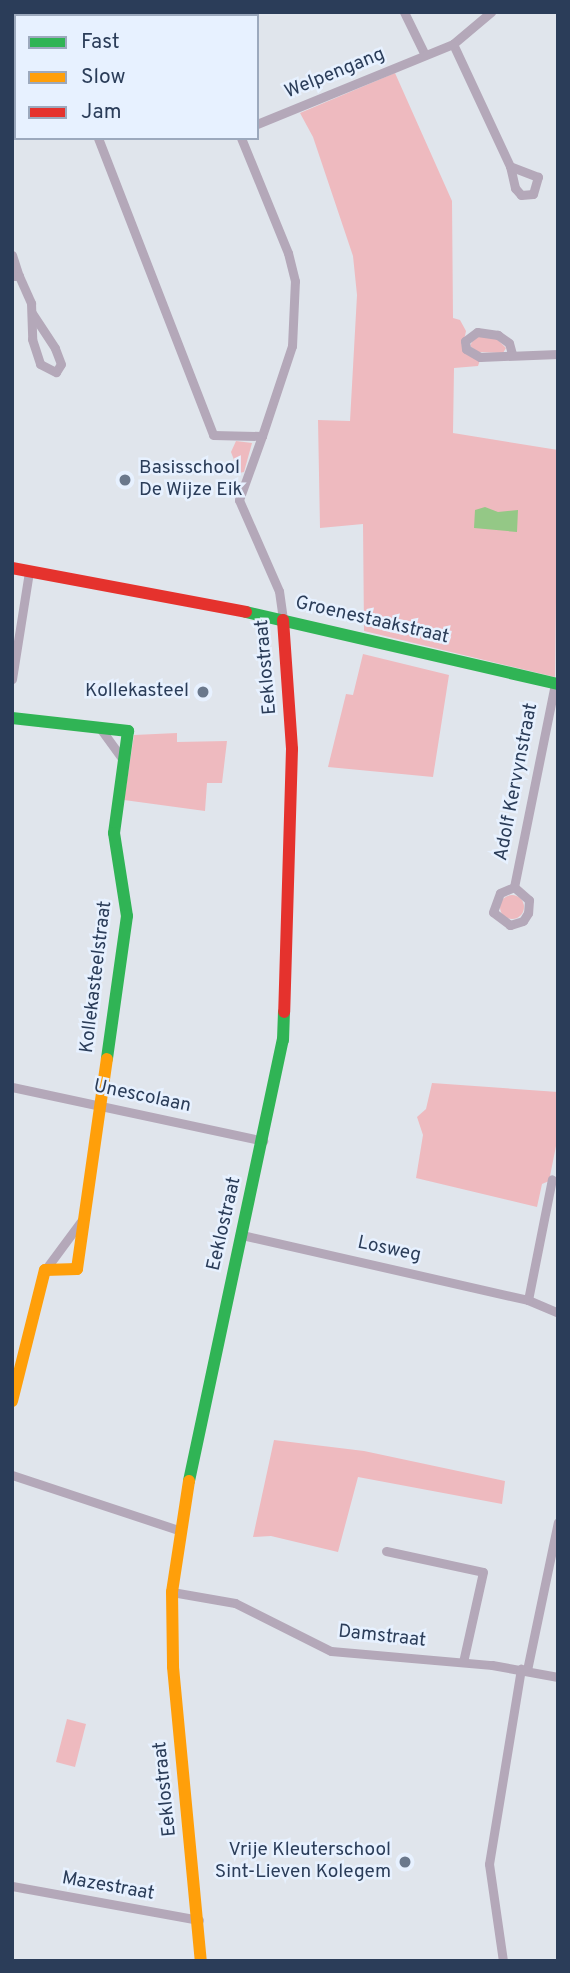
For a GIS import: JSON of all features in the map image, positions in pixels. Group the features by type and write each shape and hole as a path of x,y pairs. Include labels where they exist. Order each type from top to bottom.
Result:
{"street":[{"path":"404,12 424,53"},
{"name":"Welpengang","path":"259,123 424,53 453,44 491,12"},
{"path":"453,44 510,166"},
{"path":"99,140 213,435 262,436 292,346 295,281 288,253 242,140"},
{"path":"12,256 16,276 32,313 55,348 61,364 56,372 40,364 32,339 32,313"},
{"path":"512,354 509,343 498,335 477,332 466,341 466,349 480,357 558,354"},
{"name":"Eeklostraat","path":"201,1961 173,1667 172,1592 178,1530 279,1072 284,1008 292,750 283,620 279,591 239,500 262,436"},
{"name":"Groenestaakstraat","path":"12,568 283,620 556,684"},
{"path":"12,680 29,572"},
{"name":"Adolf Kervynstraat","path":"514,887 556,684"},
{"name":"Kollekasteelstraat","path":"12,718 128,731 114,833 127,895 127,916 77,1269 45,1270"},
{"path":"100,728 124,760"},
{"name":"Adolf Kervynstraat","path":"514,887 529,900 528,913 523,921 510,925 493,912 500,893 514,887"},
{"name":"Unescolaan","path":"12,1087 263,1141"},
{"path":"528,1300 552,1179"},
{"name":"Kollekasteelstraat","path":"12,1401 45,1270 82,1220"},
{"name":"Losweg","path":"242,1235 528,1300 558,1313"},
{"path":"12,1475 178,1530"},
{"path":"503,1961 489,1864 524,1670 558,1522"},
{"path":"386,1551 483,1572 463,1662"},
{"name":"Damstraat","path":"172,1592 235,1603 331,1651 463,1662 558,1677"},
{"name":"Mazestraat","path":"12,1886 199,1920"}],"shaded area":[{"path":"395,73 452,201 453,318 460,320 466,331 462,350 480,360 478,366 454,368 453,433 558,450 555,677 364,631 363,524 320,528 318,420 350,421 357,295 353,256 313,137 300,113"},
{"path":"475,336 496,338 506,348 503,353 478,352 470,346"},
{"path":"236,441 252,443 244,472 239,473 231,452"},
{"path":"485,507 498,512 518,510 517,532 474,528 475,510"},
{"path":"363,654 449,675 433,777 328,767 346,694 353,695"},
{"path":"177,733 177,742 227,741 222,783 207,783 205,811 124,800 134,735"},
{"path":"512,895 521,898 524,907 521,916 512,919 503,916 500,907 503,898"},
{"path":"432,1083 558,1092 558,1136 549,1181 542,1184 537,1207 416,1178 423,1135 417,1117 426,1109"},
{"path":"274,1440 364,1451 505,1481 502,1504 358,1477 338,1552 271,1536 253,1537"},
{"path":"67,1719 86,1724 75,1767 56,1762"}],"traffic: fast":[{"path":"246,612 558,684"},
{"path":"12,718 128,731 114,833 127,916 107,1059"},
{"path":"189,1481 283,1040 284,1012"}],"traffic: slow":[{"path":"12,1401 45,1270 77,1269 107,1059"},
{"path":"189,1481 172,1592 173,1667 201,1961"}],"traffic: jam":[{"path":"12,568 246,612"},
{"path":"283,620 292,749 284,1012"}],"place":[{"name":"Basisschool De Wijze Eik","path":"125,480"},
{"name":"Kollekasteel","path":"203,692"},
{"name":"Vrije Kleuterschool Sint-Lieven Kolegem","path":"405,1862"}]}
